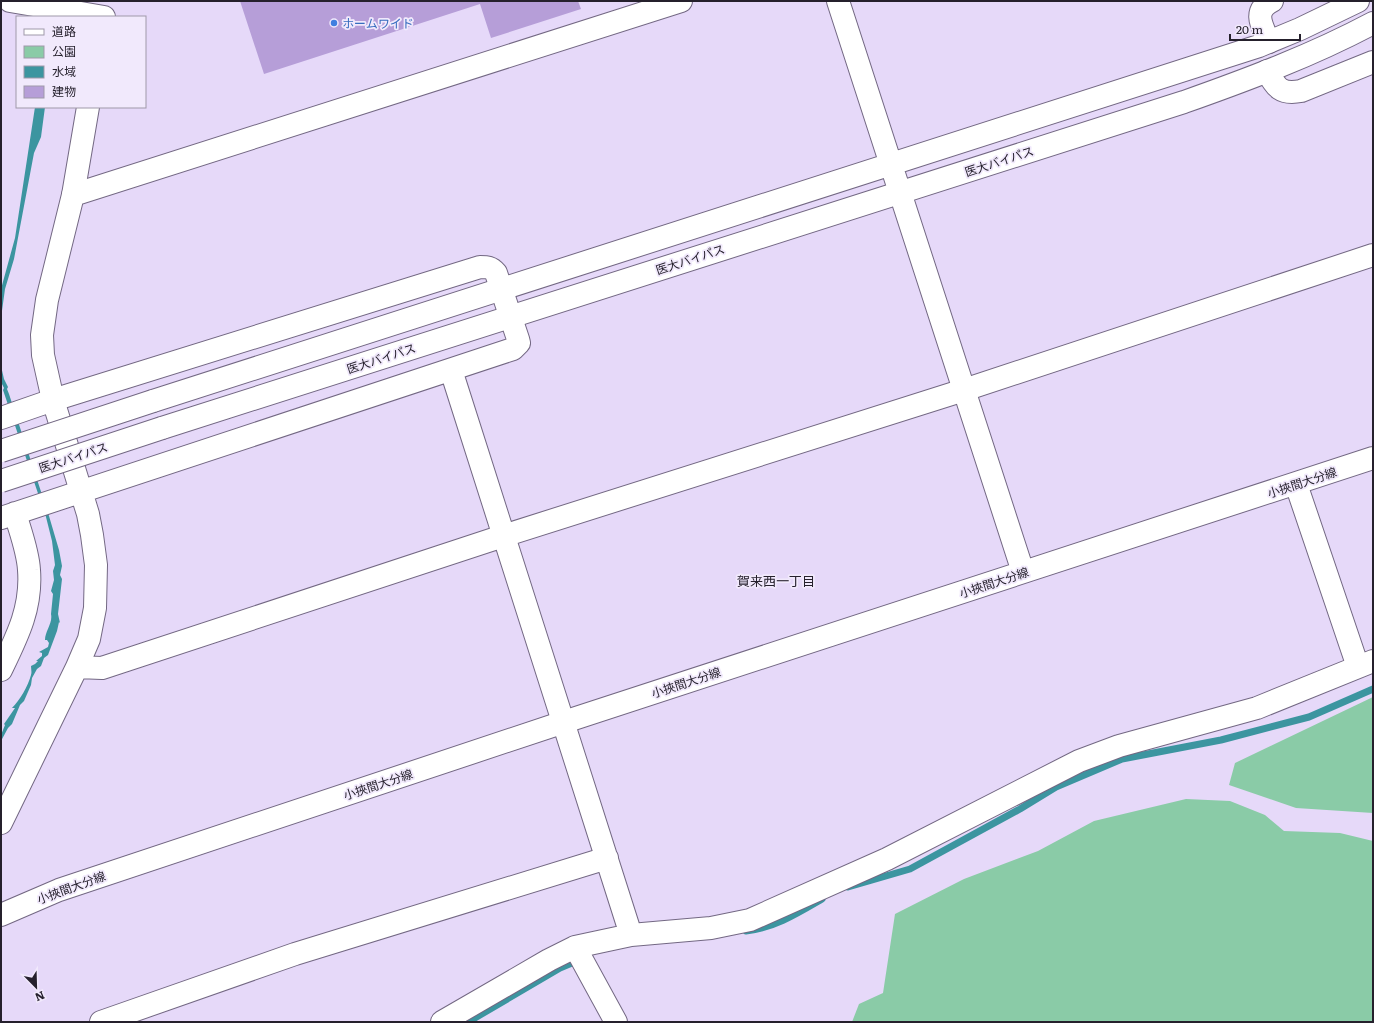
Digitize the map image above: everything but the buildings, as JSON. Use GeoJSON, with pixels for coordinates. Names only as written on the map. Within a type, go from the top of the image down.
{"type":"FeatureCollection","features":[{"type":"Feature","properties":{"kind":"street"},"geometry":{"type":"LineString","coordinates":[[10,1],[98,16]]}},
{"type":"Feature","properties":{"kind":"street"},"geometry":{"type":"LineString","coordinates":[[104,16],[105,1]]}},
{"type":"Feature","properties":{"kind":"street"},"geometry":{"type":"LineString","coordinates":[[73,195],[680,1]]}},
{"type":"Feature","properties":{"kind":"street"},"geometry":{"type":"LineString","coordinates":[[838,1],[1023,572]]}},
{"type":"Feature","properties":{"kind":"street"},"geometry":{"type":"LineString","coordinates":[[1269,42],[1260,19],[1260,14],[1262,8],[1272,1]]}},
{"type":"Feature","properties":{"kind":"street"},"geometry":{"type":"LineString","coordinates":[[1,451],[1269,42],[1358,1]]}},
{"type":"Feature","properties":{"kind":"street","name":"医大バイパス"},"geometry":{"type":"LineString","coordinates":[[1,481],[511,316],[1184,102],[1292,61],[1366,27]]}},
{"type":"Feature","properties":{"kind":"street"},"geometry":{"type":"LineString","coordinates":[[1267,71],[1278,88],[1286,92],[1293,92],[1301,91],[1373,62]]}},
{"type":"Feature","properties":{"kind":"street"},"geometry":{"type":"LineString","coordinates":[[1,823],[77,667],[89,639],[96,594],[95,550],[88,514],[53,400],[43,355],[42,335],[47,300],[73,195],[88,108]]}},
{"type":"Feature","properties":{"kind":"street"},"geometry":{"type":"LineString","coordinates":[[77,667],[102,668],[503,536],[964,390],[1373,254]]}},
{"type":"Feature","properties":{"kind":"street"},"geometry":{"type":"LineString","coordinates":[[1,418],[53,400],[480,267],[493,269],[496,273],[519,343],[513,349],[451,370],[8,515],[30,569],[24,621],[1,670]]}},
{"type":"Feature","properties":{"kind":"street"},"geometry":{"type":"LineString","coordinates":[[451,370],[631,935]]}},
{"type":"Feature","properties":{"kind":"street","name":"小挾間大分線"},"geometry":{"type":"LineString","coordinates":[[1,915],[59,890],[564,722],[1373,458]]}},
{"type":"Feature","properties":{"kind":"street"},"geometry":{"type":"LineString","coordinates":[[442,1022],[549,960],[575,947],[631,935],[711,928],[750,920],[887,860],[1079,761],[1119,746],[1257,708],[1365,664],[1296,484]]}},
{"type":"Feature","properties":{"kind":"street"},"geometry":{"type":"LineString","coordinates":[[101,1022],[295,954],[607,858]]}},
{"type":"Feature","properties":{"kind":"street"},"geometry":{"type":"LineString","coordinates":[[575,947],[616,1022]]}},
{"type":"Feature","properties":{"kind":"green space"},"geometry":{"type":"Polygon","coordinates":[[[1373,697],[1373,813],[1296,808],[1229,785],[1235,763],[1373,697]]]}},
{"type":"Feature","properties":{"kind":"green space"},"geometry":{"type":"Polygon","coordinates":[[[1186,799],[1230,801],[1265,815],[1284,831],[1340,833],[1373,841],[1373,1022],[852,1022],[859,1004],[883,993],[895,914],[964,879],[1038,851],[1094,821],[1186,799]]]}},
{"type":"Feature","properties":{"kind":"water"},"geometry":{"type":"Polygon","coordinates":[[[35,108],[45,108],[41,137],[34,153],[14,259],[5,289],[1,318],[1,289],[15,238],[35,108]]]}},
{"type":"Feature","properties":{"kind":"water"},"geometry":{"type":"Polygon","coordinates":[[[1,366],[59,550],[62,566],[60,575],[62,579],[58,614],[60,623],[59,622],[48,655],[44,658],[41,666],[37,669],[32,678],[31,685],[24,701],[20,705],[12,724],[1,741],[4,724],[15,708],[12,708],[21,697],[28,684],[31,674],[31,666],[35,664],[38,661],[36,661],[42,656],[42,653],[39,652],[48,647],[49,643],[45,640],[51,621],[53,594],[51,591],[54,580],[53,571],[55,565],[52,541],[46,517],[3,390],[4,388],[1,382],[1,366]]]}},
{"type":"Feature","properties":{"kind":"waterway"},"geometry":{"type":"LineString","coordinates":[[848,887],[910,869],[1020,809],[1056,787],[1122,759],[1221,740],[1309,717],[1373,689]]}},
{"type":"Feature","properties":{"kind":"waterway"},"geometry":{"type":"LineString","coordinates":[[746,931],[766,927],[776,923],[822,899]]}},
{"type":"Feature","properties":{"kind":"waterway"},"geometry":{"type":"LineString","coordinates":[[468,1022],[560,968],[579,960]]}},
{"type":"Feature","properties":{"kind":"place","name":"ホームワイド"},"geometry":{"type":"Point","coordinates":[334,23]}},
{"type":"Feature","properties":{"kind":"district","name":"賀来西一丁目"},"geometry":{"type":"Point","coordinates":[776,580]}}]}
